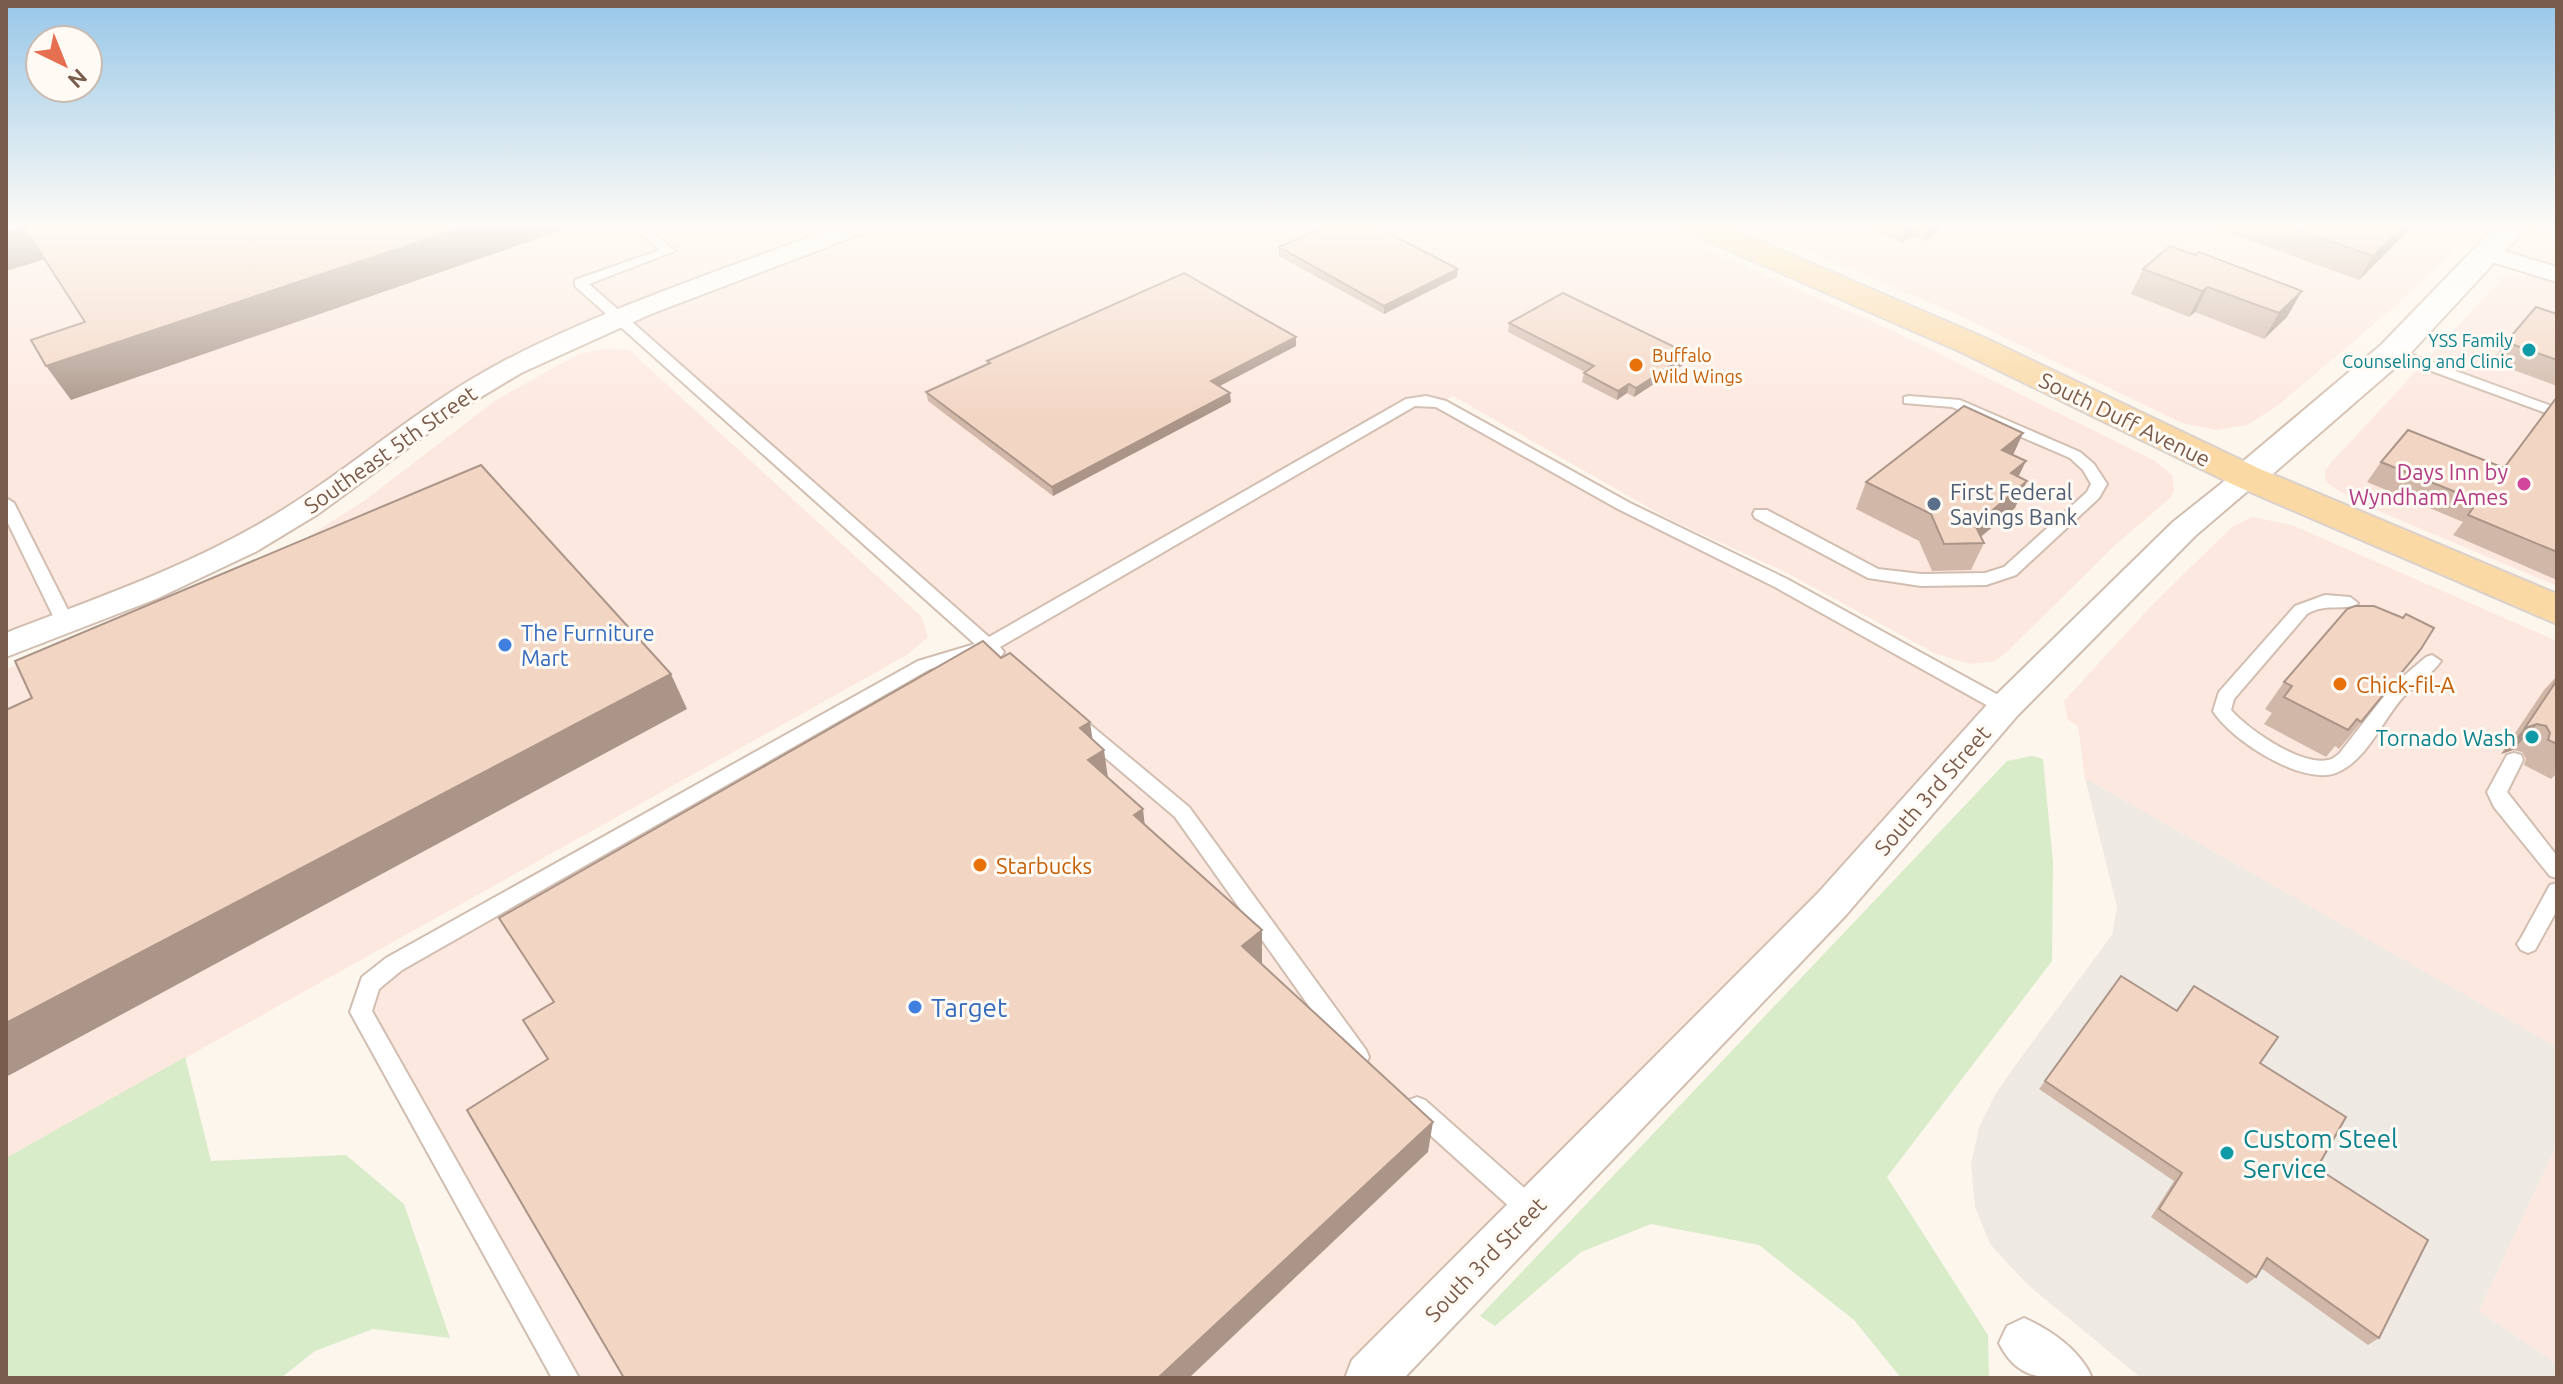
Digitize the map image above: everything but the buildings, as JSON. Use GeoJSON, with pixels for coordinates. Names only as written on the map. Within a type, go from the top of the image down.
{"type":"FeatureCollection","features":[{"type":"Feature","properties":{"kind":"main road","name":"South Duff Avenue"},"geometry":{"type":"LineString","coordinates":[[1843,289],[1973,345],[2247,477],[2557,610]]}},
{"type":"Feature","properties":{"kind":"main road","name":"South 3rd Street"},"geometry":{"type":"LineString","coordinates":[[2247,477],[2393,352],[2453,289]]}},
{"type":"Feature","properties":{"kind":"street","name":"Southeast 5th Street"},"geometry":{"type":"LineString","coordinates":[[6,646],[210,562],[274,529],[332,493],[456,398],[567,340],[698,289]]}},
{"type":"Feature","properties":{"kind":"street","name":"South 3rd Street"},"geometry":{"type":"LineString","coordinates":[[1370,1378],[1832,904],[2005,707],[2184,529],[2247,477]]}},
{"type":"Feature","properties":{"kind":"street"},"geometry":{"type":"LineString","coordinates":[[2024,1343],[2067,1378]]}},
{"type":"Feature","properties":{"kind":"lane"},"geometry":{"type":"LineString","coordinates":[[586,289],[1008,664]]}},
{"type":"Feature","properties":{"kind":"lane"},"geometry":{"type":"LineString","coordinates":[[2393,352],[2557,413]]}},
{"type":"Feature","properties":{"kind":"lane"},"geometry":{"type":"LineString","coordinates":[[566,1378],[361,1012],[370,984],[394,964],[924,665],[988,646],[1411,402],[1426,400],[1441,404],[1624,506],[1781,583],[2005,707]]}},
{"type":"Feature","properties":{"kind":"lane"},"geometry":{"type":"LineString","coordinates":[[1761,514],[1874,574],[1921,580],[1986,579],[2010,571],[2093,495],[2099,484],[2089,467],[2075,455],[1955,403],[1909,400]]}},
{"type":"Feature","properties":{"kind":"lane"},"geometry":{"type":"LineString","coordinates":[[6,503],[65,622]]}},
{"type":"Feature","properties":{"kind":"lane"},"geometry":{"type":"LineString","coordinates":[[2350,603],[2324,600],[2301,610],[2225,697],[2222,711],[2227,719],[2252,739],[2298,764],[2330,768],[2346,759],[2398,691],[2432,661]]}},
{"type":"Feature","properties":{"kind":"lane"},"geometry":{"type":"LineString","coordinates":[[1060,709],[1182,812],[1354,1054],[1375,1072]]}},
{"type":"Feature","properties":{"kind":"lane"},"geometry":{"type":"LineString","coordinates":[[2514,760],[2497,792],[2501,802],[2557,870]]}},
{"type":"Feature","properties":{"kind":"lane"},"geometry":{"type":"LineString","coordinates":[[2528,944],[2557,891]]}},
{"type":"Feature","properties":{"kind":"lane"},"geometry":{"type":"LineString","coordinates":[[1407,1099],[1531,1210]]}},
{"type":"Feature","properties":{"kind":"shaded area"},"geometry":{"type":"Polygon","coordinates":[[[6,289],[1796,289],[1885,327],[2155,461],[2172,475],[2174,490],[2171,497],[2114,546],[2007,652],[1995,661],[1970,664],[1936,654],[1787,573],[1669,519],[1453,396],[1441,403],[2005,707],[1370,1378],[566,1378],[361,1012],[370,984],[924,665],[987,645],[620,319],[567,340],[332,493],[6,646],[6,289]]]}},
{"type":"Feature","properties":{"kind":"shaded area"},"geometry":{"type":"Polygon","coordinates":[[[1897,289],[2415,289],[2277,406],[2247,425],[2217,430],[2182,423],[1952,312],[1897,289]]]}},
{"type":"Feature","properties":{"kind":"shaded area"},"geometry":{"type":"Polygon","coordinates":[[[2492,289],[2557,289],[2557,586],[2357,502],[2327,483],[2325,471],[2492,289]]]}},
{"type":"Feature","properties":{"kind":"shaded area"},"geometry":{"type":"Polygon","coordinates":[[[606,349],[629,350],[922,617],[928,637],[907,655],[6,1158],[6,669],[287,550],[364,501],[496,400],[579,354],[606,349]]]}},
{"type":"Feature","properties":{"kind":"shaded area"},"geometry":{"type":"Polygon","coordinates":[[[2253,517],[2292,525],[2557,641],[2557,1047],[2085,778],[2078,726],[2068,720],[2064,701],[2153,604],[2233,526],[2253,517]]]}},
{"type":"Feature","properties":{"kind":"shaded area"},"geometry":{"type":"Polygon","coordinates":[[[2085,778],[2557,1047],[2557,1144],[2479,1311],[2557,1364],[2557,1378],[2141,1378],[2028,1285],[1990,1244],[1975,1207],[1971,1164],[1979,1127],[1996,1093],[2112,935],[2117,907],[2085,778]]]}},
{"type":"Feature","properties":{"kind":"shaded area"},"geometry":{"type":"Polygon","coordinates":[[[2557,1144],[2557,1364],[2479,1311],[2557,1144]]]}},
{"type":"Feature","properties":{"kind":"green space"},"geometry":{"type":"Polygon","coordinates":[[[2032,756],[2043,759],[2053,862],[2052,961],[1887,1177],[1988,1335],[1989,1378],[1901,1378],[1854,1320],[1759,1245],[1651,1224],[1581,1252],[1495,1326],[1480,1316],[2007,761],[2032,756]]]}},
{"type":"Feature","properties":{"kind":"green space"},"geometry":{"type":"Polygon","coordinates":[[[185,1057],[211,1161],[346,1155],[404,1204],[450,1338],[373,1329],[315,1351],[281,1378],[6,1378],[6,1158],[185,1057]]]}},
{"type":"Feature","properties":{"kind":"place","name":"YSS Family Counseling and Clinic"},"geometry":{"type":"Point","coordinates":[2529,350]}},
{"type":"Feature","properties":{"kind":"place","name":"Buffalo Wild Wings"},"geometry":{"type":"Point","coordinates":[1636,365]}},
{"type":"Feature","properties":{"kind":"place","name":"Days Inn by Wyndham Ames"},"geometry":{"type":"Point","coordinates":[2524,484]}},
{"type":"Feature","properties":{"kind":"place","name":"First Federal Savings Bank"},"geometry":{"type":"Point","coordinates":[1934,504]}},
{"type":"Feature","properties":{"kind":"place","name":"The Furniture Mart"},"geometry":{"type":"Point","coordinates":[505,645]}},
{"type":"Feature","properties":{"kind":"place","name":"Chick-fil-A"},"geometry":{"type":"Point","coordinates":[2340,684]}},
{"type":"Feature","properties":{"kind":"place","name":"Tornado Wash"},"geometry":{"type":"Point","coordinates":[2532,737]}},
{"type":"Feature","properties":{"kind":"place","name":"Starbucks"},"geometry":{"type":"Point","coordinates":[980,865]}},
{"type":"Feature","properties":{"kind":"place","name":"Target"},"geometry":{"type":"Point","coordinates":[915,1007]}},
{"type":"Feature","properties":{"kind":"place","name":"Custom Steel Service"},"geometry":{"type":"Point","coordinates":[2227,1153]}}]}
